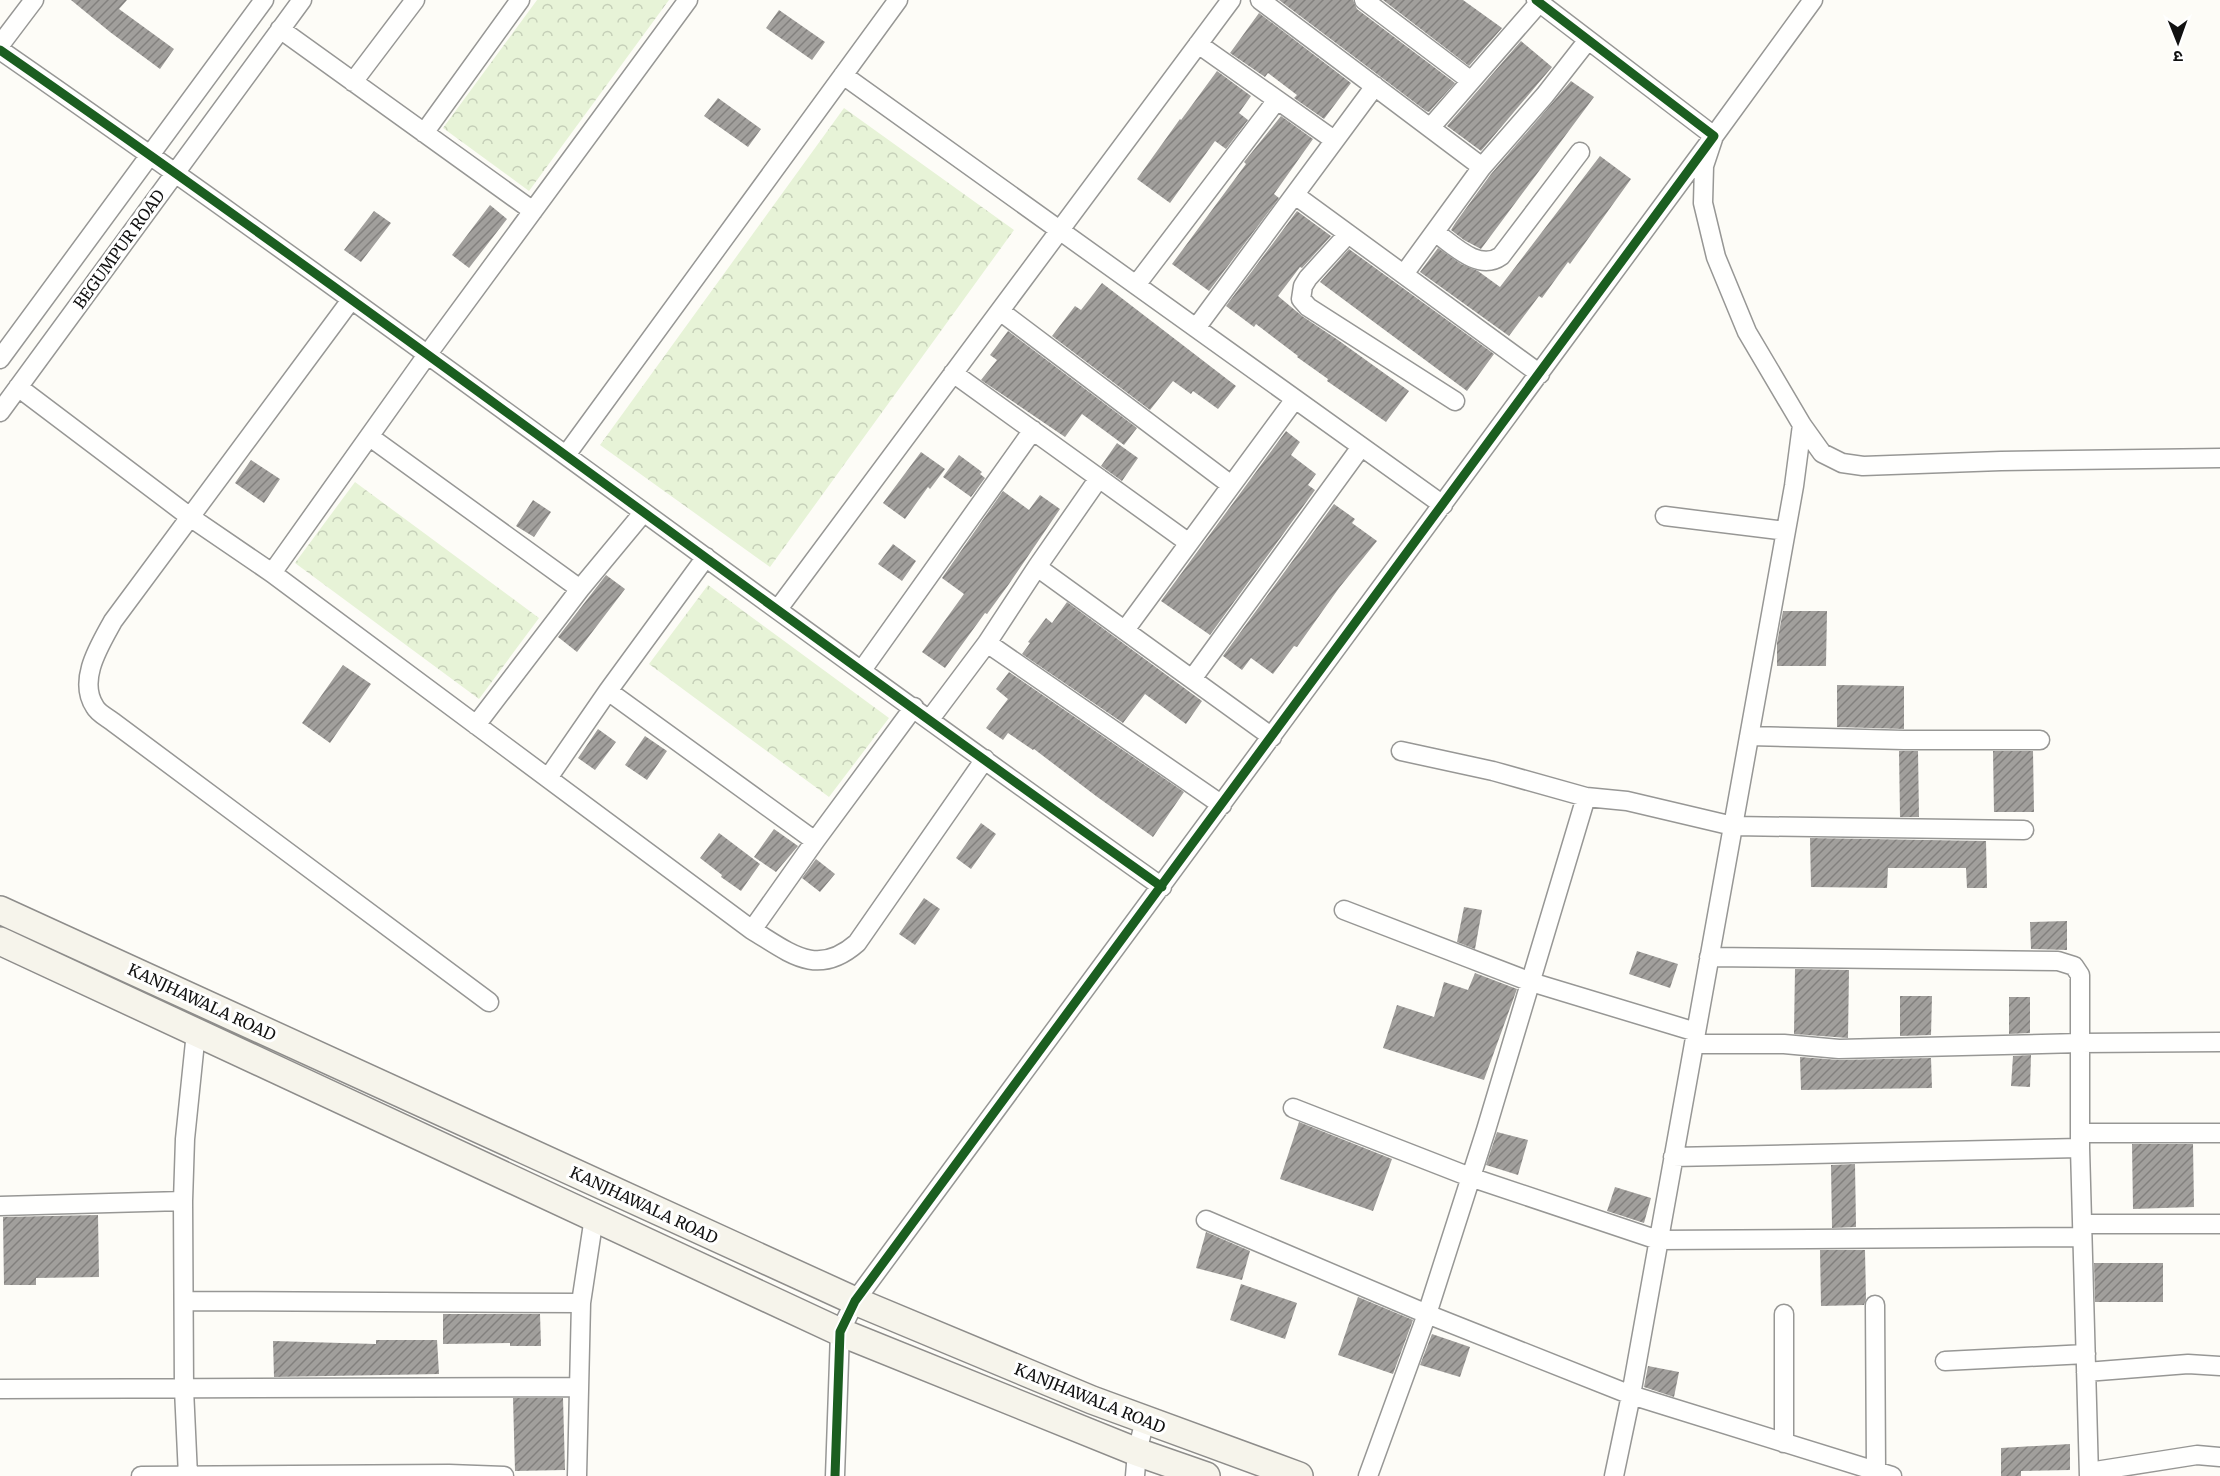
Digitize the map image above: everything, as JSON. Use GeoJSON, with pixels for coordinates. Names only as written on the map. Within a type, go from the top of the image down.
{"type":"FeatureCollection","features":[{"type":"Feature","properties":{"kind":"main road","name":"KANJHAWALA ROAD"},"geometry":{"type":"LineString","coordinates":[[0,910],[855,1301],[1092,1401],[1299,1476]]}},
{"type":"Feature","properties":{"kind":"main road","name":"KANJHAWALA ROAD"},"geometry":{"type":"LineString","coordinates":[[0,941],[840,1332],[1136,1464],[1206,1476]]}},
{"type":"Feature","properties":{"kind":"street"},"geometry":{"type":"LineString","coordinates":[[0,45],[34,0]]}},
{"type":"Feature","properties":{"kind":"street","name":"BEGUMPUR ROAD"},"geometry":{"type":"LineString","coordinates":[[0,359],[264,0]]}},
{"type":"Feature","properties":{"kind":"street","name":"BEGUMPUR ROAD"},"geometry":{"type":"LineString","coordinates":[[0,412],[302,0]]}},
{"type":"Feature","properties":{"kind":"street"},"geometry":{"type":"LineString","coordinates":[[353,82],[415,0]]}},
{"type":"Feature","properties":{"kind":"street"},"geometry":{"type":"LineString","coordinates":[[424,133],[520,0]]}},
{"type":"Feature","properties":{"kind":"street"},"geometry":{"type":"LineString","coordinates":[[272,573],[427,355],[688,0]]}},
{"type":"Feature","properties":{"kind":"street"},"geometry":{"type":"LineString","coordinates":[[566,455],[898,0]]}},
{"type":"Feature","properties":{"kind":"street"},"geometry":{"type":"LineString","coordinates":[[778,609],[1231,0]]}},
{"type":"Feature","properties":{"kind":"street"},"geometry":{"type":"LineString","coordinates":[[1260,0],[1482,167]]}},
{"type":"Feature","properties":{"kind":"street"},"geometry":{"type":"LineString","coordinates":[[1364,0],[1471,81]]}},
{"type":"Feature","properties":{"kind":"street"},"geometry":{"type":"LineString","coordinates":[[835,1476],[840,1332],[855,1301],[1540,374],[1813,0]]}},
{"type":"Feature","properties":{"kind":"street"},"geometry":{"type":"LineString","coordinates":[[1430,128],[1537,1],[1714,136]]}},
{"type":"Feature","properties":{"kind":"street"},"geometry":{"type":"LineString","coordinates":[[280,29],[533,211]]}},
{"type":"Feature","properties":{"kind":"street"},"geometry":{"type":"LineString","coordinates":[[1404,274],[1482,167],[1545,95],[1588,40]]}},
{"type":"Feature","properties":{"kind":"street"},"geometry":{"type":"LineString","coordinates":[[1198,44],[1334,140]]}},
{"type":"Feature","properties":{"kind":"street"},"geometry":{"type":"LineString","coordinates":[[0,50],[150,154],[1162,887]]}},
{"type":"Feature","properties":{"kind":"street"},"geometry":{"type":"LineString","coordinates":[[843,75],[1443,505]]}},
{"type":"Feature","properties":{"kind":"street"},"geometry":{"type":"LineString","coordinates":[[1196,328],[1375,86]]}},
{"type":"Feature","properties":{"kind":"street"},"geometry":{"type":"LineString","coordinates":[[1136,285],[1277,100]]}},
{"type":"Feature","properties":{"kind":"street"},"geometry":{"type":"LineString","coordinates":[[1714,136],[1704,166],[1702,203],[1716,257],[1747,332],[1802,425],[1822,453],[1842,463],[1863,466],[2220,458]]}},
{"type":"Feature","properties":{"kind":"street"},"geometry":{"type":"LineString","coordinates":[[1435,232],[1468,256],[1481,261],[1496,260],[1580,152]]}},
{"type":"Feature","properties":{"kind":"street"},"geometry":{"type":"LineString","coordinates":[[1295,195],[1540,374]]}},
{"type":"Feature","properties":{"kind":"street"},"geometry":{"type":"LineString","coordinates":[[1348,234],[1308,278],[1303,286],[1301,299],[1308,307],[1455,401]]}},
{"type":"Feature","properties":{"kind":"street"},"geometry":{"type":"LineString","coordinates":[[351,300],[112,621],[94,657],[89,672],[89,687],[95,707],[489,1002]]}},
{"type":"Feature","properties":{"kind":"street"},"geometry":{"type":"LineString","coordinates":[[1000,311],[1231,485]]}},
{"type":"Feature","properties":{"kind":"street"},"geometry":{"type":"LineString","coordinates":[[953,374],[1189,543]]}},
{"type":"Feature","properties":{"kind":"street"},"geometry":{"type":"LineString","coordinates":[[18,387],[190,517],[272,573],[753,930],[795,957],[814,962],[829,960],[844,954],[857,943],[985,759]]}},
{"type":"Feature","properties":{"kind":"street"},"geometry":{"type":"LineString","coordinates":[[1125,630],[1295,399]]}},
{"type":"Feature","properties":{"kind":"street"},"geometry":{"type":"LineString","coordinates":[[1614,1476],[1631,1395],[1786,531],[1802,425]]}},
{"type":"Feature","properties":{"kind":"street"},"geometry":{"type":"LineString","coordinates":[[862,670],[1032,430]]}},
{"type":"Feature","properties":{"kind":"street"},"geometry":{"type":"LineString","coordinates":[[370,437],[580,589]]}},
{"type":"Feature","properties":{"kind":"street"},"geometry":{"type":"LineString","coordinates":[[1192,679],[1361,447]]}},
{"type":"Feature","properties":{"kind":"street"},"geometry":{"type":"LineString","coordinates":[[930,719],[987,643],[1099,478]]}},
{"type":"Feature","properties":{"kind":"street"},"geometry":{"type":"LineString","coordinates":[[476,725],[580,589],[643,513]]}},
{"type":"Feature","properties":{"kind":"street"},"geometry":{"type":"LineString","coordinates":[[1665,516],[1786,531]]}},
{"type":"Feature","properties":{"kind":"street"},"geometry":{"type":"LineString","coordinates":[[548,778],[706,557]]}},
{"type":"Feature","properties":{"kind":"street"},"geometry":{"type":"LineString","coordinates":[[1037,567],[1272,737]]}},
{"type":"Feature","properties":{"kind":"street"},"geometry":{"type":"LineString","coordinates":[[987,643],[1222,805]]}},
{"type":"Feature","properties":{"kind":"street"},"geometry":{"type":"LineString","coordinates":[[609,691],[815,841]]}},
{"type":"Feature","properties":{"kind":"street"},"geometry":{"type":"LineString","coordinates":[[753,930],[815,841],[914,707]]}},
{"type":"Feature","properties":{"kind":"street"},"geometry":{"type":"LineString","coordinates":[[1749,736],[1904,740],[2040,740]]}},
{"type":"Feature","properties":{"kind":"street"},"geometry":{"type":"LineString","coordinates":[[1401,751],[1493,771],[1586,797],[1627,801],[1733,826],[2024,830]]}},
{"type":"Feature","properties":{"kind":"street"},"geometry":{"type":"LineString","coordinates":[[1368,1476],[1427,1314],[1486,1130],[1586,797]]}},
{"type":"Feature","properties":{"kind":"street"},"geometry":{"type":"LineString","coordinates":[[1344,910],[1531,982],[1695,1038],[1839,1050],[2080,1043],[2220,1042]]}},
{"type":"Feature","properties":{"kind":"street"},"geometry":{"type":"LineString","coordinates":[[1709,957],[2058,961],[2074,966],[2080,975],[2080,1140],[2089,1474],[2197,1455],[2220,1457]]}},
{"type":"Feature","properties":{"kind":"street"},"geometry":{"type":"LineString","coordinates":[[188,1475],[184,1389],[183,1201],[185,1139],[196,1032]]}},
{"type":"Feature","properties":{"kind":"street"},"geometry":{"type":"LineString","coordinates":[[1293,1108],[1470,1177],[1658,1240],[2082,1231],[2220,1224]]}},
{"type":"Feature","properties":{"kind":"street"},"geometry":{"type":"LineString","coordinates":[[1673,1157],[2220,1133]]}},
{"type":"Feature","properties":{"kind":"street"},"geometry":{"type":"LineString","coordinates":[[0,1206],[183,1201]]}},
{"type":"Feature","properties":{"kind":"street"},"geometry":{"type":"LineString","coordinates":[[577,1476],[581,1303],[594,1217]]}},
{"type":"Feature","properties":{"kind":"street"},"geometry":{"type":"LineString","coordinates":[[1206,1220],[1427,1314],[1631,1395],[1884,1474],[1875,1305]]}},
{"type":"Feature","properties":{"kind":"street"},"geometry":{"type":"LineString","coordinates":[[185,1301],[581,1303]]}},
{"type":"Feature","properties":{"kind":"street"},"geometry":{"type":"LineString","coordinates":[[1784,1314],[1784,1443]]}},
{"type":"Feature","properties":{"kind":"street"},"geometry":{"type":"LineString","coordinates":[[1945,1361],[2086,1354]]}},
{"type":"Feature","properties":{"kind":"street"},"geometry":{"type":"LineString","coordinates":[[2086,1372],[2188,1364],[2220,1365]]}},
{"type":"Feature","properties":{"kind":"street"},"geometry":{"type":"LineString","coordinates":[[0,1389],[579,1387]]}},
{"type":"Feature","properties":{"kind":"street"},"geometry":{"type":"LineString","coordinates":[[1136,1464],[1145,1420]]}},
{"type":"Feature","properties":{"kind":"street"},"geometry":{"type":"LineString","coordinates":[[141,1476],[504,1476]]}},
{"type":"Feature","properties":{"kind":"green space"},"geometry":{"type":"Polygon","coordinates":[[[537,0],[669,0],[529,191],[443,128],[537,0]]]}},
{"type":"Feature","properties":{"kind":"green space"},"geometry":{"type":"Polygon","coordinates":[[[844,108],[1014,230],[770,567],[600,445],[844,108]]]}},
{"type":"Feature","properties":{"kind":"green space"},"geometry":{"type":"Polygon","coordinates":[[[355,482],[539,618],[479,699],[295,563],[355,482]]]}},
{"type":"Feature","properties":{"kind":"green space"},"geometry":{"type":"Polygon","coordinates":[[[708,585],[889,718],[829,797],[649,664],[708,585]]]}},
{"type":"Feature","properties":{"kind":"building"},"geometry":{"type":"Polygon","coordinates":[[[71,0],[127,0],[119,9],[174,49],[160,69],[71,0]]]}},
{"type":"Feature","properties":{"kind":"building"},"geometry":{"type":"Polygon","coordinates":[[[1279,0],[1353,0],[1357,9],[1455,83],[1429,112],[1426,111],[1279,0]]]}},
{"type":"Feature","properties":{"kind":"building"},"geometry":{"type":"Polygon","coordinates":[[[1383,0],[1463,0],[1502,28],[1469,66],[1383,0]]]}},
{"type":"Feature","properties":{"kind":"building"},"geometry":{"type":"Polygon","coordinates":[[[779,10],[825,42],[812,60],[766,28],[779,10]]]}},
{"type":"Feature","properties":{"kind":"building"},"geometry":{"type":"Polygon","coordinates":[[[1259,13],[1351,83],[1324,119],[1294,98],[1297,95],[1268,73],[1265,77],[1230,53],[1259,13]]]}},
{"type":"Feature","properties":{"kind":"building"},"geometry":{"type":"Polygon","coordinates":[[[1521,41],[1552,67],[1481,151],[1447,126],[1521,41]]]}},
{"type":"Feature","properties":{"kind":"building"},"geometry":{"type":"Polygon","coordinates":[[[1217,71],[1251,96],[1239,113],[1248,120],[1226,149],[1215,141],[1170,203],[1137,179],[1217,71]]]}},
{"type":"Feature","properties":{"kind":"building"},"geometry":{"type":"Polygon","coordinates":[[[1571,81],[1594,97],[1481,249],[1464,240],[1451,230],[1456,222],[1491,174],[1571,81]]]}},
{"type":"Feature","properties":{"kind":"building"},"geometry":{"type":"Polygon","coordinates":[[[718,98],[761,129],[748,147],[704,116],[718,98]]]}},
{"type":"Feature","properties":{"kind":"building"},"geometry":{"type":"Polygon","coordinates":[[[1281,116],[1313,139],[1274,194],[1279,198],[1209,291],[1172,264],[1246,164],[1244,162],[1281,116]]]}},
{"type":"Feature","properties":{"kind":"building"},"geometry":{"type":"Polygon","coordinates":[[[1600,156],[1631,179],[1570,264],[1568,262],[1542,298],[1539,296],[1509,336],[1420,272],[1438,248],[1461,264],[1478,271],[1500,287],[1600,156]]]}},
{"type":"Feature","properties":{"kind":"building"},"geometry":{"type":"Polygon","coordinates":[[[490,205],[507,219],[469,268],[452,255],[490,205]]]}},
{"type":"Feature","properties":{"kind":"building"},"geometry":{"type":"Polygon","coordinates":[[[374,211],[391,223],[361,262],[344,250],[374,211]]]}},
{"type":"Feature","properties":{"kind":"building"},"geometry":{"type":"Polygon","coordinates":[[[1297,211],[1331,236],[1302,268],[1300,267],[1278,296],[1302,316],[1409,391],[1386,422],[1327,381],[1328,379],[1256,324],[1254,327],[1226,306],[1297,211]]]}},
{"type":"Feature","properties":{"kind":"building"},"geometry":{"type":"Polygon","coordinates":[[[1349,249],[1494,354],[1467,391],[1320,282],[1349,249]]]}},
{"type":"Feature","properties":{"kind":"building"},"geometry":{"type":"Polygon","coordinates":[[[1102,283],[1236,386],[1218,409],[1193,391],[1191,394],[1173,381],[1150,410],[1052,336],[1075,306],[1081,310],[1102,283]]]}},
{"type":"Feature","properties":{"kind":"building"},"geometry":{"type":"Polygon","coordinates":[[[1008,331],[1137,428],[1124,445],[1082,414],[1065,437],[981,380],[997,360],[990,355],[1008,331]]]}},
{"type":"Feature","properties":{"kind":"building"},"geometry":{"type":"Polygon","coordinates":[[[1286,431],[1300,442],[1291,455],[1316,474],[1308,485],[1315,490],[1210,635],[1161,601],[1286,431]]]}},
{"type":"Feature","properties":{"kind":"building"},"geometry":{"type":"Polygon","coordinates":[[[1117,443],[1138,458],[1122,481],[1101,466],[1117,443]]]}},
{"type":"Feature","properties":{"kind":"building"},"geometry":{"type":"Polygon","coordinates":[[[921,452],[945,469],[930,489],[928,487],[905,519],[883,503],[921,452]]]}},
{"type":"Feature","properties":{"kind":"building"},"geometry":{"type":"Polygon","coordinates":[[[959,455],[982,472],[980,474],[985,478],[971,497],[943,477],[959,455]]]}},
{"type":"Feature","properties":{"kind":"building"},"geometry":{"type":"Polygon","coordinates":[[[251,460],[280,479],[264,503],[235,483],[251,460]]]}},
{"type":"Feature","properties":{"kind":"building"},"geometry":{"type":"Polygon","coordinates":[[[1003,491],[1029,510],[1040,495],[1060,509],[1009,584],[945,668],[922,652],[964,594],[942,578],[1003,491]]]}},
{"type":"Feature","properties":{"kind":"building"},"geometry":{"type":"Polygon","coordinates":[[[533,500],[551,512],[534,537],[516,526],[533,500]]]}},
{"type":"Feature","properties":{"kind":"building"},"geometry":{"type":"Polygon","coordinates":[[[1334,504],[1355,519],[1352,523],[1377,541],[1339,588],[1297,647],[1294,646],[1273,674],[1251,658],[1242,670],[1223,656],[1334,504]]]}},
{"type":"Feature","properties":{"kind":"building"},"geometry":{"type":"Polygon","coordinates":[[[893,544],[916,561],[902,581],[878,564],[893,544]]]}},
{"type":"Feature","properties":{"kind":"building"},"geometry":{"type":"Polygon","coordinates":[[[606,575],[625,589],[577,652],[558,637],[606,575]]]}},
{"type":"Feature","properties":{"kind":"building"},"geometry":{"type":"Polygon","coordinates":[[[1067,602],[1202,701],[1186,724],[1145,694],[1123,723],[1022,654],[1046,618],[1052,623],[1067,602]]]}},
{"type":"Feature","properties":{"kind":"building"},"geometry":{"type":"Polygon","coordinates":[[[1783,611],[1827,611],[1826,666],[1777,666],[1777,643],[1783,611]]]}},
{"type":"Feature","properties":{"kind":"building"},"geometry":{"type":"Polygon","coordinates":[[[343,665],[371,684],[330,743],[302,723],[343,665]]]}},
{"type":"Feature","properties":{"kind":"building"},"geometry":{"type":"Polygon","coordinates":[[[1009,672],[1184,792],[1153,837],[1034,749],[1008,733],[1003,740],[986,728],[1008,699],[996,689],[1009,672]]]}},
{"type":"Feature","properties":{"kind":"building"},"geometry":{"type":"Polygon","coordinates":[[[1837,685],[1904,686],[1904,729],[1837,727],[1837,685]]]}},
{"type":"Feature","properties":{"kind":"building"},"geometry":{"type":"Polygon","coordinates":[[[598,729],[616,742],[595,770],[578,758],[598,729]]]}},
{"type":"Feature","properties":{"kind":"building"},"geometry":{"type":"Polygon","coordinates":[[[645,736],[667,751],[647,780],[625,765],[645,736]]]}},
{"type":"Feature","properties":{"kind":"building"},"geometry":{"type":"Polygon","coordinates":[[[1899,751],[1918,751],[1919,817],[1900,817],[1899,751]]]}},
{"type":"Feature","properties":{"kind":"building"},"geometry":{"type":"Polygon","coordinates":[[[1993,751],[2033,751],[2034,812],[1994,812],[1993,751]]]}},
{"type":"Feature","properties":{"kind":"building"},"geometry":{"type":"Polygon","coordinates":[[[981,823],[996,834],[971,869],[956,858],[981,823]]]}},
{"type":"Feature","properties":{"kind":"building"},"geometry":{"type":"Polygon","coordinates":[[[774,829],[798,846],[776,872],[754,857],[774,829]]]}},
{"type":"Feature","properties":{"kind":"building"},"geometry":{"type":"Polygon","coordinates":[[[719,833],[760,864],[741,891],[700,858],[719,833]]]}},
{"type":"Feature","properties":{"kind":"building"},"geometry":{"type":"Polygon","coordinates":[[[1810,838],[1986,841],[1987,888],[1967,888],[1966,868],[1888,868],[1887,888],[1811,887],[1810,838]]]}},
{"type":"Feature","properties":{"kind":"building"},"geometry":{"type":"Polygon","coordinates":[[[816,859],[835,874],[820,892],[802,878],[816,859]]]}},
{"type":"Feature","properties":{"kind":"building"},"geometry":{"type":"Polygon","coordinates":[[[924,898],[940,909],[915,945],[899,934],[924,898]]]}},
{"type":"Feature","properties":{"kind":"building"},"geometry":{"type":"Polygon","coordinates":[[[1464,907],[1482,910],[1475,949],[1457,942],[1464,907]]]}},
{"type":"Feature","properties":{"kind":"building"},"geometry":{"type":"Polygon","coordinates":[[[2067,921],[2067,950],[2031,949],[2030,922],[2067,921]]]}},
{"type":"Feature","properties":{"kind":"building"},"geometry":{"type":"Polygon","coordinates":[[[1637,951],[1678,964],[1670,988],[1629,974],[1637,951]]]}},
{"type":"Feature","properties":{"kind":"building"},"geometry":{"type":"Polygon","coordinates":[[[1795,969],[1849,970],[1848,1038],[1794,1034],[1795,969]]]}},
{"type":"Feature","properties":{"kind":"building"},"geometry":{"type":"Polygon","coordinates":[[[1475,973],[1517,989],[1484,1080],[1383,1048],[1397,1005],[1434,1017],[1444,982],[1468,990],[1475,973]]]}},
{"type":"Feature","properties":{"kind":"building"},"geometry":{"type":"Polygon","coordinates":[[[1900,996],[1932,996],[1931,1035],[1900,1036],[1900,996]]]}},
{"type":"Feature","properties":{"kind":"building"},"geometry":{"type":"Polygon","coordinates":[[[2009,997],[2030,997],[2030,1033],[2009,1034],[2009,997]]]}},
{"type":"Feature","properties":{"kind":"building"},"geometry":{"type":"Polygon","coordinates":[[[2031,1055],[2030,1087],[2011,1086],[2013,1056],[2031,1055]]]}},
{"type":"Feature","properties":{"kind":"building"},"geometry":{"type":"Polygon","coordinates":[[[1800,1057],[1839,1060],[1931,1058],[1932,1088],[1801,1090],[1800,1057]]]}},
{"type":"Feature","properties":{"kind":"building"},"geometry":{"type":"Polygon","coordinates":[[[1299,1122],[1392,1159],[1373,1211],[1280,1179],[1299,1122]]]}},
{"type":"Feature","properties":{"kind":"building"},"geometry":{"type":"Polygon","coordinates":[[[1497,1132],[1528,1140],[1518,1175],[1486,1165],[1497,1132]]]}},
{"type":"Feature","properties":{"kind":"building"},"geometry":{"type":"Polygon","coordinates":[[[2132,1144],[2193,1144],[2194,1207],[2133,1209],[2132,1144]]]}},
{"type":"Feature","properties":{"kind":"building"},"geometry":{"type":"Polygon","coordinates":[[[1855,1164],[1856,1227],[1832,1228],[1831,1165],[1855,1164]]]}},
{"type":"Feature","properties":{"kind":"building"},"geometry":{"type":"Polygon","coordinates":[[[1615,1187],[1651,1198],[1644,1223],[1607,1211],[1615,1187]]]}},
{"type":"Feature","properties":{"kind":"building"},"geometry":{"type":"Polygon","coordinates":[[[98,1215],[99,1277],[36,1278],[36,1285],[4,1285],[3,1217],[98,1215]]]}},
{"type":"Feature","properties":{"kind":"building"},"geometry":{"type":"Polygon","coordinates":[[[1206,1232],[1250,1251],[1242,1280],[1196,1268],[1206,1232]]]}},
{"type":"Feature","properties":{"kind":"building"},"geometry":{"type":"Polygon","coordinates":[[[1820,1250],[1865,1250],[1866,1299],[1864,1305],[1821,1306],[1820,1250]]]}},
{"type":"Feature","properties":{"kind":"building"},"geometry":{"type":"Polygon","coordinates":[[[2094,1263],[2163,1263],[2163,1302],[2095,1302],[2094,1263]]]}},
{"type":"Feature","properties":{"kind":"building"},"geometry":{"type":"Polygon","coordinates":[[[1241,1284],[1297,1303],[1285,1339],[1230,1320],[1241,1284]]]}},
{"type":"Feature","properties":{"kind":"building"},"geometry":{"type":"Polygon","coordinates":[[[1358,1297],[1413,1320],[1393,1374],[1338,1355],[1358,1297]]]}},
{"type":"Feature","properties":{"kind":"building"},"geometry":{"type":"Polygon","coordinates":[[[443,1314],[540,1314],[541,1346],[510,1346],[510,1343],[443,1344],[443,1314]]]}},
{"type":"Feature","properties":{"kind":"building"},"geometry":{"type":"Polygon","coordinates":[[[1432,1334],[1470,1347],[1460,1377],[1420,1365],[1432,1334]]]}},
{"type":"Feature","properties":{"kind":"building"},"geometry":{"type":"Polygon","coordinates":[[[376,1340],[437,1340],[439,1374],[274,1377],[273,1341],[376,1344],[376,1340]]]}},
{"type":"Feature","properties":{"kind":"building"},"geometry":{"type":"Polygon","coordinates":[[[1648,1366],[1679,1372],[1674,1397],[1644,1387],[1648,1366]]]}},
{"type":"Feature","properties":{"kind":"building"},"geometry":{"type":"Polygon","coordinates":[[[513,1398],[563,1398],[565,1470],[515,1471],[513,1398]]]}},
{"type":"Feature","properties":{"kind":"building"},"geometry":{"type":"Polygon","coordinates":[[[2070,1444],[2070,1470],[2021,1471],[2021,1476],[2001,1476],[2001,1448],[2070,1444]]]}},
{"type":"Feature","properties":{"kind":"cycle path"},"geometry":{"type":"LineString","coordinates":[[835,1476],[840,1332],[855,1301],[1714,136],[1536,0]]}},
{"type":"Feature","properties":{"kind":"cycle path"},"geometry":{"type":"LineString","coordinates":[[0,50],[292,257],[1162,887]]}}]}
